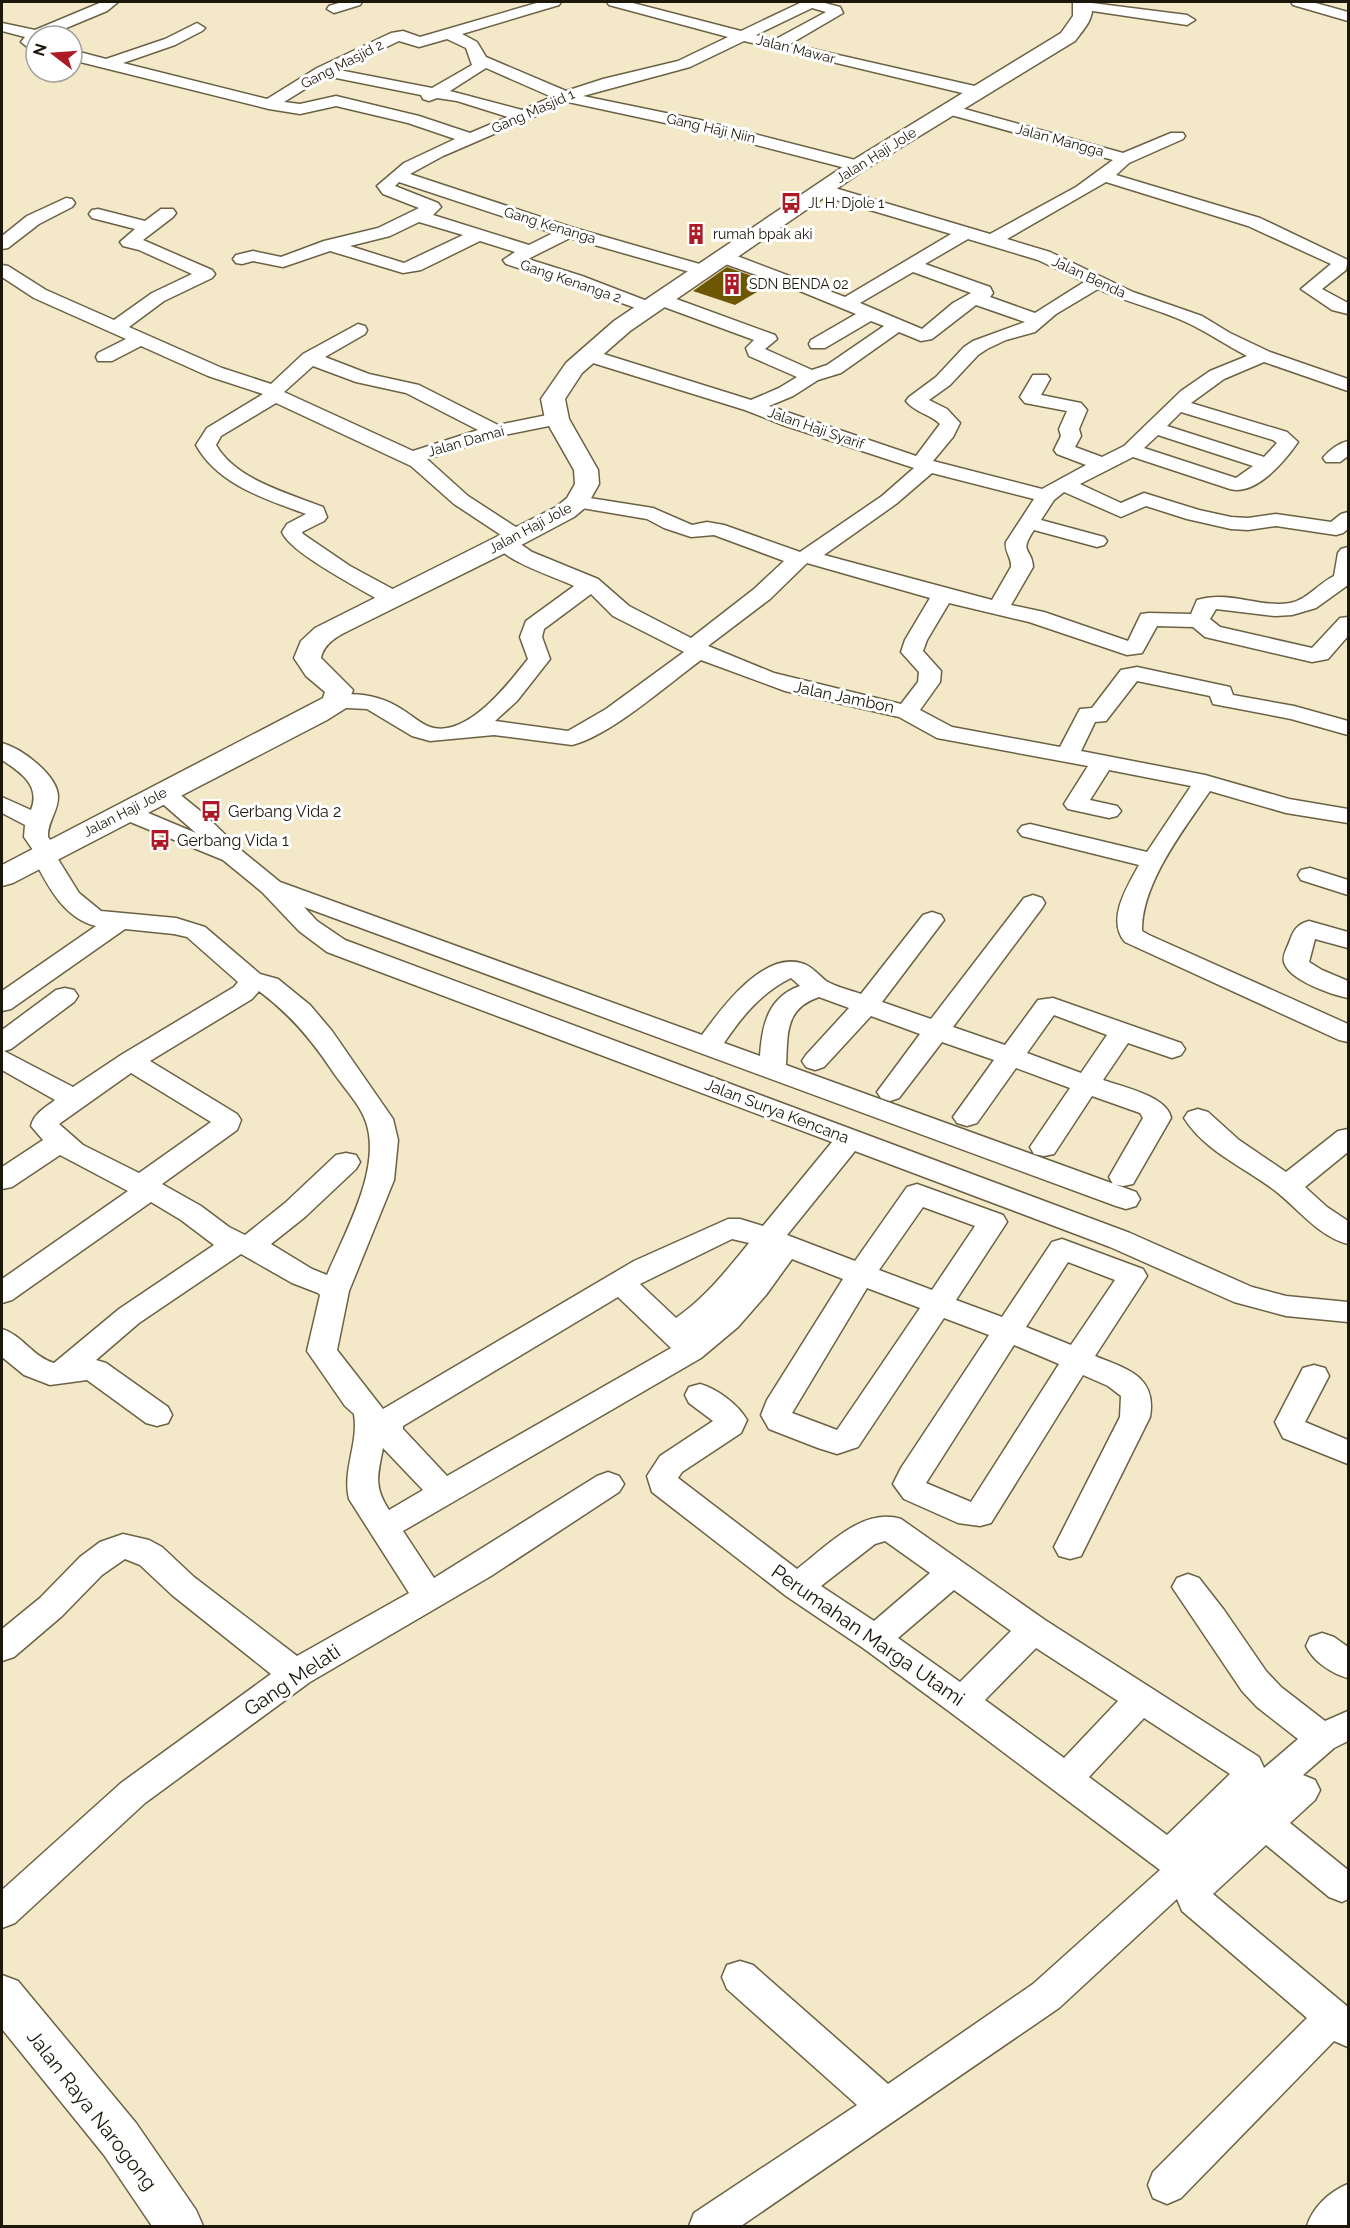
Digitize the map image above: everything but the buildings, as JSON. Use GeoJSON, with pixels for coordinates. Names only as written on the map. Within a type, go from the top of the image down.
{"type":"FeatureCollection","features":[{"type":"Feature","properties":{"kind":"main road","name":"Jalan Haji Jole"},"geometry":{"type":"LineString","coordinates":[[2,877],[317,714],[336,702],[339,690],[310,664],[307,658],[310,648],[329,631],[565,512],[577,502],[586,484],[586,470],[556,419],[553,399],[557,389],[587,355],[655,304],[857,166],[1068,37],[1081,18],[1083,4]]}},
{"type":"Feature","properties":{"kind":"main road","name":"Jalan Raya Narogong"},"geometry":{"type":"LineString","coordinates":[[2,1995],[39,2044],[120,2139],[179,2226]]}},
{"type":"Feature","properties":{"kind":"street"},"geometry":{"type":"LineString","coordinates":[[63,24],[111,2]]}},
{"type":"Feature","properties":{"kind":"street"},"geometry":{"type":"LineString","coordinates":[[334,9],[355,2]]}},
{"type":"Feature","properties":{"kind":"street","name":"Gang Masjid 2"},"geometry":{"type":"LineString","coordinates":[[269,104],[320,73],[396,36],[419,42],[554,2]]}},
{"type":"Feature","properties":{"kind":"street","name":"Jalan Mawar"},"geometry":{"type":"LineString","coordinates":[[614,2],[776,45],[979,92]]}},
{"type":"Feature","properties":{"kind":"street"},"geometry":{"type":"LineString","coordinates":[[776,45],[835,12],[835,10],[811,2]]}},
{"type":"Feature","properties":{"kind":"street","name":"Gang Masjid 1"},"geometry":{"type":"LineString","coordinates":[[396,176],[436,153],[523,116],[563,96],[610,82],[667,70],[716,50],[811,2]]}},
{"type":"Feature","properties":{"kind":"street"},"geometry":{"type":"LineString","coordinates":[[1298,2],[1348,17]]}},
{"type":"Feature","properties":{"kind":"street"},"geometry":{"type":"LineString","coordinates":[[1326,2],[1348,9]]}},
{"type":"Feature","properties":{"kind":"street"},"geometry":{"type":"LineString","coordinates":[[1083,4],[1186,20]]}},
{"type":"Feature","properties":{"kind":"street"},"geometry":{"type":"LineString","coordinates":[[2,27],[24,32]]}},
{"type":"Feature","properties":{"kind":"street"},"geometry":{"type":"LineString","coordinates":[[108,63],[170,42],[197,28]]}},
{"type":"Feature","properties":{"kind":"street"},"geometry":{"type":"LineString","coordinates":[[417,108],[433,92],[480,66],[480,60],[472,45],[450,34]]}},
{"type":"Feature","properties":{"kind":"street"},"geometry":{"type":"LineString","coordinates":[[84,58],[269,104],[300,109],[336,101],[413,119],[469,138]]}},
{"type":"Feature","properties":{"kind":"street","name":"Gang Haji Niin"},"geometry":{"type":"LineString","coordinates":[[480,60],[563,96],[700,125],[857,166]]}},
{"type":"Feature","properties":{"kind":"street"},"geometry":{"type":"LineString","coordinates":[[276,81],[295,72],[320,73],[459,97],[523,116]]}},
{"type":"Feature","properties":{"kind":"street","name":"Jalan Mangga"},"geometry":{"type":"LineString","coordinates":[[950,110],[1123,159],[1103,176],[991,241]]}},
{"type":"Feature","properties":{"kind":"street"},"geometry":{"type":"LineString","coordinates":[[1123,159],[1177,135]]}},
{"type":"Feature","properties":{"kind":"street"},"geometry":{"type":"LineString","coordinates":[[242,259],[253,256],[281,262],[330,245],[384,232],[419,216],[432,207],[385,188],[396,176]]}},
{"type":"Feature","properties":{"kind":"street","name":"Gang Kenanga"},"geometry":{"type":"LineString","coordinates":[[396,176],[568,232],[704,272]]}},
{"type":"Feature","properties":{"kind":"street"},"geometry":{"type":"LineString","coordinates":[[1103,176],[1254,222],[1341,262],[1340,266],[1310,289],[1338,306],[1348,309]]}},
{"type":"Feature","properties":{"kind":"street","name":"Jalan Benda"},"geometry":{"type":"LineString","coordinates":[[822,190],[1044,256],[1096,283],[1196,320],[1223,337],[1263,356],[1348,385]]}},
{"type":"Feature","properties":{"kind":"street"},"geometry":{"type":"LineString","coordinates":[[2,244],[33,220],[66,203]]}},
{"type":"Feature","properties":{"kind":"street"},"geometry":{"type":"LineString","coordinates":[[116,327],[158,297],[206,274],[145,246],[129,242],[167,213]]}},
{"type":"Feature","properties":{"kind":"street"},"geometry":{"type":"LineString","coordinates":[[98,214],[146,227]]}},
{"type":"Feature","properties":{"kind":"street"},"geometry":{"type":"LineString","coordinates":[[419,216],[531,250],[568,232]]}},
{"type":"Feature","properties":{"kind":"street"},"geometry":{"type":"LineString","coordinates":[[846,304],[964,233]]}},
{"type":"Feature","properties":{"kind":"street"},"geometry":{"type":"LineString","coordinates":[[330,245],[387,265],[403,268],[415,266],[480,234]]}},
{"type":"Feature","properties":{"kind":"street","name":"Gang Kenanga 2"},"geometry":{"type":"LineString","coordinates":[[531,250],[512,260],[655,304]]}},
{"type":"Feature","properties":{"kind":"street"},"geometry":{"type":"LineString","coordinates":[[723,257],[897,326],[926,335],[959,307],[984,291],[911,265]]}},
{"type":"Feature","properties":{"kind":"street","name":"Jalan Jambon"},"geometry":{"type":"LineString","coordinates":[[2,270],[40,294],[215,372],[274,393],[411,458],[511,540],[525,556],[590,584],[621,611],[696,649],[766,678],[907,711],[945,733],[1206,782],[1263,801],[1348,816]]}},
{"type":"Feature","properties":{"kind":"street"},"geometry":{"type":"LineString","coordinates":[[336,702],[357,700],[376,702],[420,731],[431,735],[494,728],[572,738],[614,714],[696,649],[803,558],[881,506],[924,465],[950,423],[940,413],[916,401],[919,397],[943,381],[980,345],[999,336],[1028,328],[1096,283]]}},
{"type":"Feature","properties":{"kind":"street"},"geometry":{"type":"LineString","coordinates":[[974,298],[1038,320]]}},
{"type":"Feature","properties":{"kind":"street"},"geometry":{"type":"LineString","coordinates":[[655,304],[768,339],[755,348],[756,352],[811,376]]}},
{"type":"Feature","properties":{"kind":"street"},"geometry":{"type":"LineString","coordinates":[[818,344],[870,314]]}},
{"type":"Feature","properties":{"kind":"street"},"geometry":{"type":"LineString","coordinates":[[752,406],[786,392],[811,376],[834,369],[897,326]]}},
{"type":"Feature","properties":{"kind":"street"},"geometry":{"type":"LineString","coordinates":[[358,330],[310,358],[274,393],[214,432],[206,445],[212,459],[244,479],[316,511],[317,517],[294,528],[292,532],[294,537],[343,570],[392,598]]}},
{"type":"Feature","properties":{"kind":"street"},"geometry":{"type":"LineString","coordinates":[[105,357],[141,339]]}},
{"type":"Feature","properties":{"kind":"street","name":"Jalan Haji Syarif"},"geometry":{"type":"LineString","coordinates":[[587,355],[752,406],[790,421],[924,465],[1046,496]]}},
{"type":"Feature","properties":{"kind":"street"},"geometry":{"type":"LineString","coordinates":[[998,608],[1022,567],[1022,562],[1015,549],[1016,543],[1046,496],[1063,484],[1131,450],[1188,395],[1217,375],[1263,356]]}},
{"type":"Feature","properties":{"kind":"street"},"geometry":{"type":"LineString","coordinates":[[310,358],[363,378],[412,389],[495,430]]}},
{"type":"Feature","properties":{"kind":"street"},"geometry":{"type":"LineString","coordinates":[[1041,379],[1036,384],[1032,399],[1074,407],[1077,410],[1069,429],[1071,436],[1064,450],[1104,465]]}},
{"type":"Feature","properties":{"kind":"street"},"geometry":{"type":"LineString","coordinates":[[1131,450],[1237,485],[1244,483],[1286,445],[1287,439],[1178,405]]}},
{"type":"Feature","properties":{"kind":"street","name":"Jalan Damai"},"geometry":{"type":"LineString","coordinates":[[411,458],[495,430],[556,419]]}},
{"type":"Feature","properties":{"kind":"street"},"geometry":{"type":"LineString","coordinates":[[1155,428],[1267,464]]}},
{"type":"Feature","properties":{"kind":"street"},"geometry":{"type":"LineString","coordinates":[[1063,484],[1118,511],[1126,511],[1144,500],[1231,523],[1248,524],[1276,520],[1344,531]]}},
{"type":"Feature","properties":{"kind":"street"},"geometry":{"type":"LineString","coordinates":[[577,502],[653,514],[691,531],[717,529],[803,558],[1063,625],[1127,648],[1134,648],[1149,619],[1198,621],[1213,632],[1312,655],[1320,654],[1348,623],[1292,610],[1214,602],[1205,605],[1198,621]]}},
{"type":"Feature","properties":{"kind":"street"},"geometry":{"type":"LineString","coordinates":[[1030,523],[1097,541]]}},
{"type":"Feature","properties":{"kind":"street"},"geometry":{"type":"LineString","coordinates":[[1292,610],[1311,603],[1335,583],[1346,579],[1348,553]]}},
{"type":"Feature","properties":{"kind":"street"},"geometry":{"type":"LineString","coordinates":[[465,731],[494,712],[539,659],[531,637],[534,626],[590,584]]}},
{"type":"Feature","properties":{"kind":"street"},"geometry":{"type":"LineString","coordinates":[[907,711],[929,682],[930,671],[912,652],[916,640],[943,595]]}},
{"type":"Feature","properties":{"kind":"street"},"geometry":{"type":"LineString","coordinates":[[1067,755],[1088,714],[1098,716],[1129,675],[1137,674],[1222,692],[1221,699],[1294,712],[1348,728]]}},
{"type":"Feature","properties":{"kind":"street"},"geometry":{"type":"LineString","coordinates":[[2,750],[42,783],[46,792],[46,805],[35,829],[37,840],[63,893],[84,912],[95,918],[188,928],[251,980],[269,985],[301,1011],[323,1036],[379,1119],[384,1140],[380,1180],[335,1291],[322,1351],[356,1398],[368,1409],[370,1435],[363,1461],[361,1487],[365,1499],[428,1596]]}},
{"type":"Feature","properties":{"kind":"street"},"geometry":{"type":"LineString","coordinates":[[1102,761],[1076,804],[1109,811]]}},
{"type":"Feature","properties":{"kind":"street"},"geometry":{"type":"LineString","coordinates":[[1206,782],[1144,878],[1131,914],[1129,929],[1132,935],[1140,941],[1345,1027]]}},
{"type":"Feature","properties":{"kind":"street","name":"Jalan Surya Kencana"},"geometry":{"type":"LineString","coordinates":[[164,793],[271,887],[308,926],[336,946],[1120,1240],[1244,1295],[1286,1306],[1348,1312]]}},
{"type":"Feature","properties":{"kind":"street"},"geometry":{"type":"LineString","coordinates":[[2,804],[31,819],[41,819]]}},
{"type":"Feature","properties":{"kind":"street","name":"Jalan Surya Kencana"},"geometry":{"type":"LineString","coordinates":[[126,812],[233,856]]}},
{"type":"Feature","properties":{"kind":"street"},"geometry":{"type":"LineString","coordinates":[[1030,831],[1154,861]]}},
{"type":"Feature","properties":{"kind":"street"},"geometry":{"type":"LineString","coordinates":[[1310,875],[1348,888]]}},
{"type":"Feature","properties":{"kind":"street"},"geometry":{"type":"LineString","coordinates":[[271,887],[772,1070],[1124,1188],[1157,1118],[1156,1112],[1150,1107],[819,988],[797,970],[792,969],[755,985],[746,993],[708,1046]]}},
{"type":"Feature","properties":{"kind":"street"},"geometry":{"type":"LineString","coordinates":[[890,1092],[1033,903]]}},
{"type":"Feature","properties":{"kind":"street"},"geometry":{"type":"LineString","coordinates":[[815,1062],[866,1005],[932,920]]}},
{"type":"Feature","properties":{"kind":"street"},"geometry":{"type":"LineString","coordinates":[[2,1003],[119,921]]}},
{"type":"Feature","properties":{"kind":"street"},"geometry":{"type":"LineString","coordinates":[[1348,940],[1310,929],[1305,933],[1296,958],[1297,965],[1303,971],[1348,990]]}},
{"type":"Feature","properties":{"kind":"street"},"geometry":{"type":"LineString","coordinates":[[251,980],[249,987],[243,993],[130,1061],[73,1099],[46,1120],[45,1126],[50,1135],[96,1164],[146,1187],[191,1213],[207,1226],[335,1291]]}},
{"type":"Feature","properties":{"kind":"street"},"geometry":{"type":"LineString","coordinates":[[772,1070],[777,1019],[784,1005],[804,992],[819,988]]}},
{"type":"Feature","properties":{"kind":"street"},"geometry":{"type":"LineString","coordinates":[[2,1043],[65,996]]}},
{"type":"Feature","properties":{"kind":"street"},"geometry":{"type":"LineString","coordinates":[[967,1117],[1047,1006],[1053,1006],[1172,1049]]}},
{"type":"Feature","properties":{"kind":"street"},"geometry":{"type":"LineString","coordinates":[[1044,1147],[1123,1031]]}},
{"type":"Feature","properties":{"kind":"street"},"geometry":{"type":"LineString","coordinates":[[2,1059],[73,1099]]}},
{"type":"Feature","properties":{"kind":"street"},"geometry":{"type":"LineString","coordinates":[[2,1293],[227,1124],[227,1120],[130,1061]]}},
{"type":"Feature","properties":{"kind":"street"},"geometry":{"type":"LineString","coordinates":[[1198,1118],[1229,1148],[1287,1186],[1317,1214],[1348,1234]]}},
{"type":"Feature","properties":{"kind":"street"},"geometry":{"type":"LineString","coordinates":[[395,1521],[683,1342],[728,1320],[756,1288],[777,1243],[850,1138]]}},
{"type":"Feature","properties":{"kind":"street"},"geometry":{"type":"LineString","coordinates":[[1287,1186],[1348,1138]]}},
{"type":"Feature","properties":{"kind":"street"},"geometry":{"type":"LineString","coordinates":[[2,1180],[60,1142]]}},
{"type":"Feature","properties":{"kind":"street"},"geometry":{"type":"LineString","coordinates":[[60,1374],[129,1317],[295,1210],[346,1162]]}},
{"type":"Feature","properties":{"kind":"street"},"geometry":{"type":"LineString","coordinates":[[916,1194],[993,1222],[847,1439],[837,1442],[780,1421],[776,1415],[778,1408],[860,1275],[916,1194]]}},
{"type":"Feature","properties":{"kind":"street"},"geometry":{"type":"LineString","coordinates":[[446,1491],[438,1486],[389,1434],[387,1427],[390,1419],[644,1268],[728,1228],[740,1229],[1008,1331],[1127,1383],[1136,1394],[1135,1417],[1070,1547]]}},
{"type":"Feature","properties":{"kind":"street"},"geometry":{"type":"LineString","coordinates":[[1062,1249],[1132,1276],[1077,1360],[980,1515],[969,1514],[915,1491],[909,1484],[912,1476],[1062,1249]]}},
{"type":"Feature","properties":{"kind":"street"},"geometry":{"type":"LineString","coordinates":[[620,1282],[683,1342]]}},
{"type":"Feature","properties":{"kind":"street"},"geometry":{"type":"LineString","coordinates":[[7,1355],[50,1374],[60,1374],[84,1367],[95,1371],[157,1415]]}},
{"type":"Feature","properties":{"kind":"street"},"geometry":{"type":"LineString","coordinates":[[1314,1376],[1294,1411],[1290,1422],[1293,1430],[1348,1452]]}},
{"type":"Feature","properties":{"kind":"street","name":"Perumahan Marga Utami"},"geometry":{"type":"LineString","coordinates":[[700,1395],[729,1417],[732,1420],[730,1425],[671,1464],[662,1476],[663,1484],[797,1587],[875,1638],[1176,1863]]}},
{"type":"Feature","properties":{"kind":"street","name":"Gang Melati"},"geometry":{"type":"LineString","coordinates":[[2,1912],[133,1793],[298,1672],[480,1567],[608,1484]]}},
{"type":"Feature","properties":{"kind":"street"},"geometry":{"type":"LineString","coordinates":[[708,2226],[1046,1996],[1176,1863],[1248,1779],[1247,1767],[1033,1629],[890,1528],[877,1529],[864,1535],[797,1587]]}},
{"type":"Feature","properties":{"kind":"street"},"geometry":{"type":"LineString","coordinates":[[2,1648],[51,1607],[91,1566],[111,1551],[123,1546],[138,1549],[151,1556],[183,1586],[285,1666]]}},
{"type":"Feature","properties":{"kind":"street"},"geometry":{"type":"LineString","coordinates":[[875,1638],[953,1573]]}},
{"type":"Feature","properties":{"kind":"street"},"geometry":{"type":"LineString","coordinates":[[1176,1863],[1236,1816],[1335,1732],[1269,1697],[1254,1681],[1213,1619],[1188,1587]]}},
{"type":"Feature","properties":{"kind":"street"},"geometry":{"type":"LineString","coordinates":[[962,1702],[1033,1629]]}},
{"type":"Feature","properties":{"kind":"street"},"geometry":{"type":"LineString","coordinates":[[1322,1646],[1348,1665]]}},
{"type":"Feature","properties":{"kind":"street"},"geometry":{"type":"LineString","coordinates":[[1066,1779],[1140,1700]]}},
{"type":"Feature","properties":{"kind":"street"},"geometry":{"type":"LineString","coordinates":[[1167,2185],[1341,2023],[1195,1900],[1192,1893],[1303,1790]]}},
{"type":"Feature","properties":{"kind":"street"},"geometry":{"type":"LineString","coordinates":[[1267,1825],[1342,1886]]}},
{"type":"Feature","properties":{"kind":"street"},"geometry":{"type":"LineString","coordinates":[[740,1977],[886,2107]]}},
{"type":"Feature","properties":{"kind":"street"},"geometry":{"type":"LineString","coordinates":[[1326,2226],[1348,2203]]}},
{"type":"Feature","properties":{"kind":"place","name":"Jl. H. Djole 1"},"geometry":{"type":"Point","coordinates":[791,203]}},
{"type":"Feature","properties":{"kind":"place","name":"rumah bpak aki"},"geometry":{"type":"Point","coordinates":[696,234]}},
{"type":"Feature","properties":{"kind":"place","name":"SDN BENDA 02"},"geometry":{"type":"Point","coordinates":[732,284]}},
{"type":"Feature","properties":{"kind":"place","name":"Gerbang Vida 2"},"geometry":{"type":"Point","coordinates":[211,811]}},
{"type":"Feature","properties":{"kind":"place","name":"Gerbang Vida 1"},"geometry":{"type":"Point","coordinates":[160,840]}}]}
